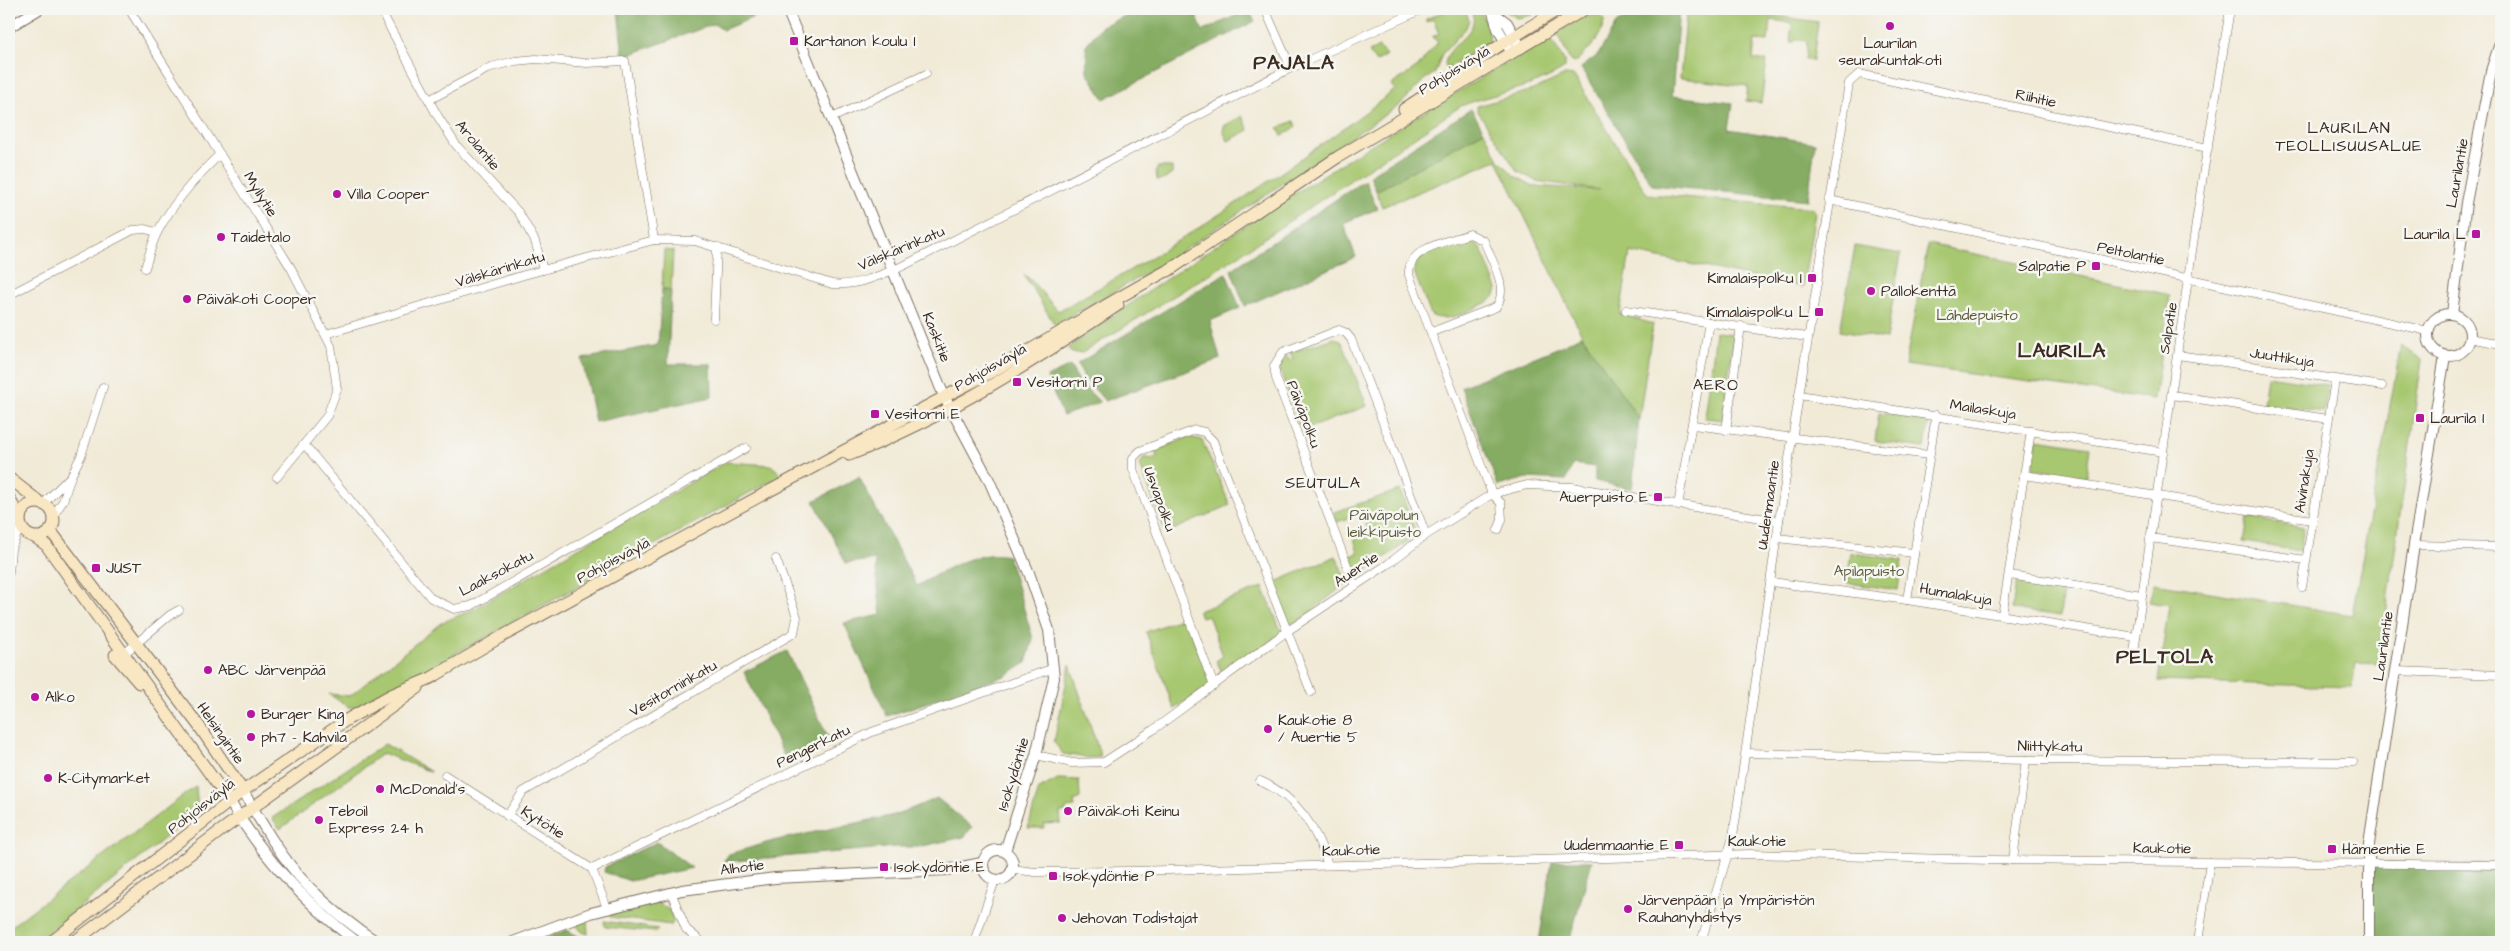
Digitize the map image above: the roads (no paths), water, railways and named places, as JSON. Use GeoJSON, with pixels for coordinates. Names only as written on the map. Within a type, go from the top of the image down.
{"type":"FeatureCollection","features":[{"type":"Feature","properties":{"kind":"main road","name":"Pohjoisväylä"},"geometry":{"type":"LineString","coordinates":[[1338,157],[1380,125],[1559,9]]}},
{"type":"Feature","properties":{"kind":"main road","name":"Pohjoisväylä"},"geometry":{"type":"LineString","coordinates":[[51,942],[243,791],[348,719],[391,695],[431,678],[499,638],[810,471],[947,402],[1174,267],[1338,157],[1585,9]]}},
{"type":"Feature","properties":{"kind":"main road"},"geometry":{"type":"LineString","coordinates":[[9,478],[49,507],[54,516],[50,530],[36,538]]}},
{"type":"Feature","properties":{"kind":"main road"},"geometry":{"type":"LineString","coordinates":[[9,498],[25,534],[36,538],[46,545],[120,654],[164,710],[230,802]]}},
{"type":"Feature","properties":{"kind":"main road"},"geometry":{"type":"LineString","coordinates":[[20,522],[27,507],[42,503]]}},
{"type":"Feature","properties":{"kind":"main road","name":"Helsingintie"},"geometry":{"type":"LineString","coordinates":[[50,530],[199,726],[243,791]]}},
{"type":"Feature","properties":{"kind":"main road","name":"Pohjoisväylä"},"geometry":{"type":"LineString","coordinates":[[74,942],[239,817],[396,706],[431,678]]}},
{"type":"Feature","properties":{"kind":"street"},"geometry":{"type":"LineString","coordinates":[[9,27],[39,9]]}},
{"type":"Feature","properties":{"kind":"street","name":"Myllytie"},"geometry":{"type":"LineString","coordinates":[[129,9],[291,268],[326,334],[334,362],[337,389],[327,416],[277,477]]}},
{"type":"Feature","properties":{"kind":"street","name":"Arolantie"},"geometry":{"type":"LineString","coordinates":[[380,9],[429,100],[456,145],[519,213],[535,241],[544,270]]}},
{"type":"Feature","properties":{"kind":"street","name":"Kaskitie"},"geometry":{"type":"LineString","coordinates":[[787,9],[947,402],[989,480],[1029,573],[1049,630],[1054,668],[1049,705]]}},
{"type":"Feature","properties":{"kind":"street"},"geometry":{"type":"LineString","coordinates":[[1265,9],[1291,68]]}},
{"type":"Feature","properties":{"kind":"street","name":"Välskärinkatu"},"geometry":{"type":"LineString","coordinates":[[326,334],[654,240],[695,241],[839,285],[865,280],[893,270],[1291,68],[1423,9]]}},
{"type":"Feature","properties":{"kind":"street","name":"Salpatie"},"geometry":{"type":"LineString","coordinates":[[2134,652],[2230,9]]}},
{"type":"Feature","properties":{"kind":"street"},"geometry":{"type":"LineString","coordinates":[[1493,11],[1498,29],[1510,39],[1516,51]]}},
{"type":"Feature","properties":{"kind":"street","name":"Laurilantie"},"geometry":{"type":"LineString","coordinates":[[2452,314],[2466,203],[2491,71],[2501,40]]}},
{"type":"Feature","properties":{"kind":"street"},"geometry":{"type":"LineString","coordinates":[[429,100],[491,68],[515,61],[536,59],[587,63],[625,61],[654,240]]}},
{"type":"Feature","properties":{"kind":"street"},"geometry":{"type":"LineString","coordinates":[[832,118],[926,74]]}},
{"type":"Feature","properties":{"kind":"street","name":"Riihitie"},"geometry":{"type":"LineString","coordinates":[[1859,74],[2208,148]]}},
{"type":"Feature","properties":{"kind":"street","name":"Uudenmaantie"},"geometry":{"type":"LineString","coordinates":[[1701,942],[1733,837],[1779,521],[1829,200],[1849,83],[1859,74]]}},
{"type":"Feature","properties":{"kind":"street"},"geometry":{"type":"LineString","coordinates":[[144,268],[156,232],[204,169],[220,154]]}},
{"type":"Feature","properties":{"kind":"street","name":"Peltolantie"},"geometry":{"type":"LineString","coordinates":[[1829,200],[2428,331]]}},
{"type":"Feature","properties":{"kind":"street"},"geometry":{"type":"LineString","coordinates":[[9,295],[133,230],[145,229],[156,232]]}},
{"type":"Feature","properties":{"kind":"street"},"geometry":{"type":"LineString","coordinates":[[1432,332],[1496,307],[1501,300],[1502,288],[1484,241],[1478,236],[1470,234],[1422,251],[1412,258],[1408,266],[1409,275],[1492,494],[1501,503],[1502,520],[1498,530]]}},
{"type":"Feature","properties":{"kind":"street"},"geometry":{"type":"LineString","coordinates":[[714,319],[717,247]]}},
{"type":"Feature","properties":{"kind":"street"},"geometry":{"type":"LineString","coordinates":[[1626,310],[1807,337]]}},
{"type":"Feature","properties":{"kind":"street"},"geometry":{"type":"LineString","coordinates":[[2452,314],[2465,321],[2469,329],[2469,338],[2466,347],[2461,352],[2445,356],[2434,350],[2430,344],[2428,331],[2434,320],[2439,316],[2452,314]]}},
{"type":"Feature","properties":{"kind":"street"},"geometry":{"type":"LineString","coordinates":[[1678,506],[1709,322]]}},
{"type":"Feature","properties":{"kind":"street"},"geometry":{"type":"LineString","coordinates":[[1726,430],[1742,326]]}},
{"type":"Feature","properties":{"kind":"street","name":"Päiväpolku"},"geometry":{"type":"LineString","coordinates":[[1355,586],[1276,378],[1274,366],[1283,352],[1339,330],[1346,332],[1351,339],[1426,535]]}},
{"type":"Feature","properties":{"kind":"street"},"geometry":{"type":"LineString","coordinates":[[2469,338],[2501,344]]}},
{"type":"Feature","properties":{"kind":"street","name":"Juuttikuja"},"geometry":{"type":"LineString","coordinates":[[2178,355],[2382,386]]}},
{"type":"Feature","properties":{"kind":"street","name":"Laurilantie"},"geometry":{"type":"LineString","coordinates":[[2369,942],[2368,863],[2414,544],[2445,356]]}},
{"type":"Feature","properties":{"kind":"street","name":"Aivinakuja"},"geometry":{"type":"LineString","coordinates":[[2302,587],[2335,380]]}},
{"type":"Feature","properties":{"kind":"street"},"geometry":{"type":"LineString","coordinates":[[54,516],[67,493],[71,476],[81,456],[103,387]]}},
{"type":"Feature","properties":{"kind":"street","name":"Mailaskuja"},"geometry":{"type":"LineString","coordinates":[[1799,395],[2163,452]]}},
{"type":"Feature","properties":{"kind":"street"},"geometry":{"type":"LineString","coordinates":[[2172,395],[2328,419]]}},
{"type":"Feature","properties":{"kind":"street"},"geometry":{"type":"LineString","coordinates":[[1907,600],[1936,415]]}},
{"type":"Feature","properties":{"kind":"street"},"geometry":{"type":"LineString","coordinates":[[1693,425],[1929,455]]}},
{"type":"Feature","properties":{"kind":"street","name":"Usvapolku"},"geometry":{"type":"LineString","coordinates":[[1214,686],[1133,469],[1133,458],[1140,451],[1195,430],[1204,432],[1213,442],[1286,632]]}},
{"type":"Feature","properties":{"kind":"street"},"geometry":{"type":"LineString","coordinates":[[2002,616],[2031,431]]}},
{"type":"Feature","properties":{"kind":"street","name":"Laaksokatu"},"geometry":{"type":"LineString","coordinates":[[304,444],[431,598],[454,609],[470,606],[746,448]]}},
{"type":"Feature","properties":{"kind":"street"},"geometry":{"type":"LineString","coordinates":[[2024,475],[2312,520]]}},
{"type":"Feature","properties":{"kind":"street"},"geometry":{"type":"LineString","coordinates":[[42,503],[71,476]]}},
{"type":"Feature","properties":{"kind":"street","name":"Auertie"},"geometry":{"type":"LineString","coordinates":[[1036,755],[1072,763],[1104,762],[1153,730],[1286,632],[1426,535],[1492,494],[1527,485],[1572,487],[1678,506],[1779,521]]}},
{"type":"Feature","properties":{"kind":"street"},"geometry":{"type":"LineString","coordinates":[[9,570],[13,544],[20,522]]}},
{"type":"Feature","properties":{"kind":"street"},"geometry":{"type":"LineString","coordinates":[[1777,538],[1914,553]]}},
{"type":"Feature","properties":{"kind":"street"},"geometry":{"type":"LineString","coordinates":[[2150,538],[2306,560]]}},
{"type":"Feature","properties":{"kind":"street"},"geometry":{"type":"LineString","coordinates":[[2414,544],[2501,547]]}},
{"type":"Feature","properties":{"kind":"street","name":"Vesitorninkatu"},"geometry":{"type":"LineString","coordinates":[[507,816],[524,792],[794,633],[796,617],[776,559]]}},
{"type":"Feature","properties":{"kind":"street"},"geometry":{"type":"LineString","coordinates":[[2009,575],[2142,595]]}},
{"type":"Feature","properties":{"kind":"street","name":"Humalakuja"},"geometry":{"type":"LineString","coordinates":[[1771,582],[1907,600],[2136,637]]}},
{"type":"Feature","properties":{"kind":"street"},"geometry":{"type":"LineString","coordinates":[[120,654],[136,644],[170,615],[179,610]]}},
{"type":"Feature","properties":{"kind":"street"},"geometry":{"type":"LineString","coordinates":[[1286,632],[1311,692]]}},
{"type":"Feature","properties":{"kind":"street","name":"Pengerkatu"},"geometry":{"type":"LineString","coordinates":[[592,869],[872,732],[1054,668]]}},
{"type":"Feature","properties":{"kind":"street"},"geometry":{"type":"LineString","coordinates":[[2395,671],[2501,675]]}},
{"type":"Feature","properties":{"kind":"street","name":"Isokydöntie"},"geometry":{"type":"LineString","coordinates":[[1005,851],[1036,755],[1049,705]]}},
{"type":"Feature","properties":{"kind":"street","name":"Niittykatu"},"geometry":{"type":"LineString","coordinates":[[1746,753],[2026,760],[2353,762]]}},
{"type":"Feature","properties":{"kind":"street"},"geometry":{"type":"LineString","coordinates":[[2013,860],[2026,760]]}},
{"type":"Feature","properties":{"kind":"street","name":"Kytötie"},"geometry":{"type":"LineString","coordinates":[[445,775],[592,869]]}},
{"type":"Feature","properties":{"kind":"street"},"geometry":{"type":"LineString","coordinates":[[1260,781],[1276,788],[1298,807],[1320,839],[1328,865]]}},
{"type":"Feature","properties":{"kind":"street","name":"Helsingintie"},"geometry":{"type":"LineString","coordinates":[[243,791],[252,808],[291,866],[308,886],[347,922],[376,942]]}},
{"type":"Feature","properties":{"kind":"street"},"geometry":{"type":"LineString","coordinates":[[230,802],[239,817],[298,892],[357,942]]}},
{"type":"Feature","properties":{"kind":"street"},"geometry":{"type":"LineString","coordinates":[[998,849],[1005,851],[1012,860],[1012,869],[1007,877],[995,880],[985,874],[982,863],[990,851],[998,849]]}},
{"type":"Feature","properties":{"kind":"street","name":"Kaukotie"},"geometry":{"type":"LineString","coordinates":[[1012,869],[1035,872],[1131,871],[1728,855],[2501,865]]}},
{"type":"Feature","properties":{"kind":"street"},"geometry":{"type":"LineString","coordinates":[[2198,942],[2210,862]]}},
{"type":"Feature","properties":{"kind":"street","name":"Alhotie"},"geometry":{"type":"LineString","coordinates":[[513,942],[607,908],[671,892],[775,878],[946,870],[982,863]]}},
{"type":"Feature","properties":{"kind":"street"},"geometry":{"type":"LineString","coordinates":[[592,869],[607,908]]}},
{"type":"Feature","properties":{"kind":"street"},"geometry":{"type":"LineString","coordinates":[[976,942],[995,880]]}},
{"type":"Feature","properties":{"kind":"street"},"geometry":{"type":"LineString","coordinates":[[671,892],[686,930],[702,942]]}},
{"type":"Feature","properties":{"kind":"place","name":"Laurilan seurakuntakoti"},"geometry":{"type":"Point","coordinates":[1890,26]}},
{"type":"Feature","properties":{"kind":"place","name":"Kartanon koulu I"},"geometry":{"type":"Point","coordinates":[794,41]}},
{"type":"Feature","properties":{"kind":"place","name":"Villa Cooper"},"geometry":{"type":"Point","coordinates":[337,194]}},
{"type":"Feature","properties":{"kind":"place","name":"Laurila L"},"geometry":{"type":"Point","coordinates":[2476,234]}},
{"type":"Feature","properties":{"kind":"place","name":"Taidetalo"},"geometry":{"type":"Point","coordinates":[221,237]}},
{"type":"Feature","properties":{"kind":"place","name":"Salpatie P"},"geometry":{"type":"Point","coordinates":[2096,266]}},
{"type":"Feature","properties":{"kind":"place","name":"Kimalaispolku I"},"geometry":{"type":"Point","coordinates":[1812,278]}},
{"type":"Feature","properties":{"kind":"place","name":"Pallokenttä"},"geometry":{"type":"Point","coordinates":[1871,291]}},
{"type":"Feature","properties":{"kind":"place","name":"Päiväkoti Cooper"},"geometry":{"type":"Point","coordinates":[187,299]}},
{"type":"Feature","properties":{"kind":"place","name":"Kimalaispolku L"},"geometry":{"type":"Point","coordinates":[1819,312]}},
{"type":"Feature","properties":{"kind":"place","name":"Vesitorni P"},"geometry":{"type":"Point","coordinates":[1017,382]}},
{"type":"Feature","properties":{"kind":"place","name":"Vesitorni E"},"geometry":{"type":"Point","coordinates":[875,414]}},
{"type":"Feature","properties":{"kind":"place","name":"Laurila I"},"geometry":{"type":"Point","coordinates":[2420,418]}},
{"type":"Feature","properties":{"kind":"place","name":"Auerpuisto E"},"geometry":{"type":"Point","coordinates":[1658,497]}},
{"type":"Feature","properties":{"kind":"place","name":"JUST"},"geometry":{"type":"Point","coordinates":[96,568]}},
{"type":"Feature","properties":{"kind":"place","name":"ABC Järvenpää"},"geometry":{"type":"Point","coordinates":[208,670]}},
{"type":"Feature","properties":{"kind":"place","name":"Alko"},"geometry":{"type":"Point","coordinates":[35,697]}},
{"type":"Feature","properties":{"kind":"place","name":"Burger King"},"geometry":{"type":"Point","coordinates":[251,714]}},
{"type":"Feature","properties":{"kind":"place","name":"Kaukotie 8 / Auertie 5"},"geometry":{"type":"Point","coordinates":[1268,729]}},
{"type":"Feature","properties":{"kind":"place","name":"ph7 - Kahvila"},"geometry":{"type":"Point","coordinates":[251,737]}},
{"type":"Feature","properties":{"kind":"place","name":"K-Citymarket"},"geometry":{"type":"Point","coordinates":[48,778]}},
{"type":"Feature","properties":{"kind":"place","name":"McDonald's"},"geometry":{"type":"Point","coordinates":[380,789]}},
{"type":"Feature","properties":{"kind":"place","name":"Päiväkoti Keinu"},"geometry":{"type":"Point","coordinates":[1068,811]}},
{"type":"Feature","properties":{"kind":"place","name":"Teboil Express 24 h"},"geometry":{"type":"Point","coordinates":[319,820]}},
{"type":"Feature","properties":{"kind":"place","name":"Uudenmaantie E"},"geometry":{"type":"Point","coordinates":[1679,845]}},
{"type":"Feature","properties":{"kind":"place","name":"Hämeentie E"},"geometry":{"type":"Point","coordinates":[2332,849]}},
{"type":"Feature","properties":{"kind":"place","name":"Isokydöntie E"},"geometry":{"type":"Point","coordinates":[884,867]}},
{"type":"Feature","properties":{"kind":"place","name":"Isokydöntie P"},"geometry":{"type":"Point","coordinates":[1053,876]}},
{"type":"Feature","properties":{"kind":"place","name":"Järvenpään ja Ympäristön Rauhanyhdistys"},"geometry":{"type":"Point","coordinates":[1628,909]}},
{"type":"Feature","properties":{"kind":"place","name":"Jehovan Todistajat"},"geometry":{"type":"Point","coordinates":[1062,918]}},
{"type":"Feature","properties":{"kind":"district","name":"PAJALA"},"geometry":{"type":"Point","coordinates":[1294,62]}},
{"type":"Feature","properties":{"kind":"district","name":"LAURILAN TEOLLISUUSALUE"},"geometry":{"type":"Point","coordinates":[2349,136]}},
{"type":"Feature","properties":{"kind":"district","name":"LAURILA"},"geometry":{"type":"Point","coordinates":[2062,350]}},
{"type":"Feature","properties":{"kind":"district","name":"AERO"},"geometry":{"type":"Point","coordinates":[1716,384]}},
{"type":"Feature","properties":{"kind":"district","name":"SEUTULA"},"geometry":{"type":"Point","coordinates":[1323,482]}},
{"type":"Feature","properties":{"kind":"district","name":"PELTOLA"},"geometry":{"type":"Point","coordinates":[2165,656]}},
{"type":"Feature","properties":{"kind":"park label","name":"Lähdepuisto"},"geometry":{"type":"Point","coordinates":[1977,315]}},
{"type":"Feature","properties":{"kind":"park label","name":"Päiväpolun leikkipuisto"},"geometry":{"type":"Point","coordinates":[1384,524]}},
{"type":"Feature","properties":{"kind":"park label","name":"Apilapuisto"},"geometry":{"type":"Point","coordinates":[1869,571]}}]}
